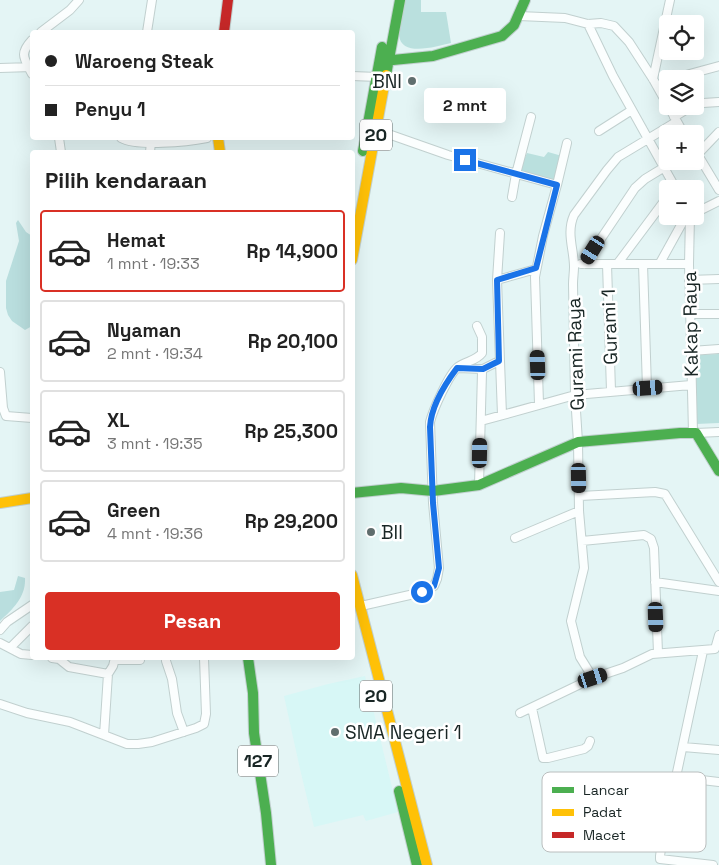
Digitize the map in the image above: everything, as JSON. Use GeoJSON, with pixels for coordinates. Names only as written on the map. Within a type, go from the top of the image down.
{"type":"FeatureCollection","features":[{"type":"Feature","properties":{"kind":"main road"},"geometry":{"type":"LineString","coordinates":[[224,30],[228,0]]}},
{"type":"Feature","properties":{"kind":"main road","name":"20"},"geometry":{"type":"LineString","coordinates":[[384,61],[390,0]]}},
{"type":"Feature","properties":{"kind":"main road","name":"20"},"geometry":{"type":"LineString","coordinates":[[355,246],[381,77],[400,0]]}},
{"type":"Feature","properties":{"kind":"main road"},"geometry":{"type":"LineString","coordinates":[[384,61],[433,56],[497,38],[512,30],[525,0]]}},
{"type":"Feature","properties":{"kind":"main road","name":"20"},"geometry":{"type":"LineString","coordinates":[[355,197],[372,128]]}},
{"type":"Feature","properties":{"kind":"main road"},"geometry":{"type":"LineString","coordinates":[[355,493],[401,488],[433,491],[479,485],[578,442],[694,433],[718,467]]}},
{"type":"Feature","properties":{"kind":"main road"},"geometry":{"type":"LineString","coordinates":[[0,503],[30,498]]}},
{"type":"Feature","properties":{"kind":"main road","name":"20"},"geometry":{"type":"LineString","coordinates":[[355,594],[397,762],[427,865]]}},
{"type":"Feature","properties":{"kind":"main road","name":"127"},"geometry":{"type":"LineString","coordinates":[[248,660],[253,693],[254,733],[266,813],[271,865]]}},
{"type":"Feature","properties":{"kind":"main road","name":"20"},"geometry":{"type":"LineString","coordinates":[[397,762],[417,865]]}},
{"type":"Feature","properties":{"kind":"street"},"geometry":{"type":"LineString","coordinates":[[44,30],[70,10],[79,0]]}},
{"type":"Feature","properties":{"kind":"street"},"geometry":{"type":"LineString","coordinates":[[148,30],[152,0]]}},
{"type":"Feature","properties":{"kind":"street"},"geometry":{"type":"LineString","coordinates":[[654,81],[670,0]]}},
{"type":"Feature","properties":{"kind":"street"},"geometry":{"type":"LineString","coordinates":[[519,16],[564,18],[588,24],[601,23],[614,26],[629,42],[654,81],[678,125]]}},
{"type":"Feature","properties":{"kind":"street"},"geometry":{"type":"LineString","coordinates":[[588,24],[659,159]]}},
{"type":"Feature","properties":{"kind":"street"},"geometry":{"type":"LineString","coordinates":[[30,43],[24,52],[23,58],[30,68]]}},
{"type":"Feature","properties":{"kind":"street"},"geometry":{"type":"LineString","coordinates":[[704,70],[719,66]]}},
{"type":"Feature","properties":{"kind":"street"},"geometry":{"type":"LineString","coordinates":[[0,68],[30,69]]}},
{"type":"Feature","properties":{"kind":"street"},"geometry":{"type":"LineString","coordinates":[[355,76],[381,77]]}},
{"type":"Feature","properties":{"kind":"street"},"geometry":{"type":"LineString","coordinates":[[654,81],[659,80]]}},
{"type":"Feature","properties":{"kind":"street"},"geometry":{"type":"LineString","coordinates":[[704,103],[719,102]]}},
{"type":"Feature","properties":{"kind":"street"},"geometry":{"type":"LineString","coordinates":[[599,131],[632,110]]}},
{"type":"Feature","properties":{"kind":"street","name":"Gurami Raya"},"geometry":{"type":"LineString","coordinates":[[593,678],[580,657],[571,621],[574,603],[583,574],[575,395],[574,266],[570,230],[574,215],[606,170],[618,157],[681,115]]}},
{"type":"Feature","properties":{"kind":"street"},"geometry":{"type":"LineString","coordinates":[[512,197],[531,118]]}},
{"type":"Feature","properties":{"kind":"street"},"geometry":{"type":"LineString","coordinates":[[372,128],[448,155],[557,185]]}},
{"type":"Feature","properties":{"kind":"street"},"geometry":{"type":"LineString","coordinates":[[704,145],[719,132]]}},
{"type":"Feature","properties":{"kind":"street"},"geometry":{"type":"LineString","coordinates":[[130,140],[150,142],[191,140]]}},
{"type":"Feature","properties":{"kind":"street"},"geometry":{"type":"LineString","coordinates":[[150,142],[150,150]]}},
{"type":"Feature","properties":{"kind":"street"},"geometry":{"type":"LineString","coordinates":[[539,404],[536,268],[567,144]]}},
{"type":"Feature","properties":{"kind":"street"},"geometry":{"type":"LineString","coordinates":[[704,164],[718,185]]}},
{"type":"Feature","properties":{"kind":"street"},"geometry":{"type":"LineString","coordinates":[[584,264],[635,188],[645,179],[661,170]]}},
{"type":"Feature","properties":{"kind":"street"},"geometry":{"type":"LineString","coordinates":[[704,209],[719,202]]}},
{"type":"Feature","properties":{"kind":"street"},"geometry":{"type":"LineString","coordinates":[[618,263],[659,208]]}},
{"type":"Feature","properties":{"kind":"street"},"geometry":{"type":"LineString","coordinates":[[660,263],[681,225]]}},
{"type":"Feature","properties":{"kind":"street","name":"Kakap Raya"},"geometry":{"type":"LineString","coordinates":[[690,225],[689,280],[694,433]]}},
{"type":"Feature","properties":{"kind":"street"},"geometry":{"type":"LineString","coordinates":[[500,233],[497,280],[502,415]]}},
{"type":"Feature","properties":{"kind":"street"},"geometry":{"type":"LineString","coordinates":[[574,266],[618,263],[689,264]]}},
{"type":"Feature","properties":{"kind":"street","name":"Gurami 1"},"geometry":{"type":"LineString","coordinates":[[607,264],[610,391]]}},
{"type":"Feature","properties":{"kind":"street"},"geometry":{"type":"LineString","coordinates":[[644,264],[648,388]]}},
{"type":"Feature","properties":{"kind":"street"},"geometry":{"type":"LineString","coordinates":[[497,280],[536,268]]}},
{"type":"Feature","properties":{"kind":"street"},"geometry":{"type":"LineString","coordinates":[[689,280],[719,279]]}},
{"type":"Feature","properties":{"kind":"street"},"geometry":{"type":"LineString","coordinates":[[690,314],[719,314]]}},
{"type":"Feature","properties":{"kind":"street"},"geometry":{"type":"LineString","coordinates":[[357,607],[422,592],[434,586],[439,568],[433,491],[431,419],[442,394],[457,368],[476,359],[482,353],[482,336],[477,326]]}},
{"type":"Feature","properties":{"kind":"street"},"geometry":{"type":"LineString","coordinates":[[691,351],[719,349]]}},
{"type":"Feature","properties":{"kind":"street"},"geometry":{"type":"LineString","coordinates":[[457,368],[483,369],[499,361]]}},
{"type":"Feature","properties":{"kind":"street"},"geometry":{"type":"LineString","coordinates":[[479,485],[483,369]]}},
{"type":"Feature","properties":{"kind":"street"},"geometry":{"type":"LineString","coordinates":[[0,372],[3,408],[6,416],[30,418]]}},
{"type":"Feature","properties":{"kind":"street"},"geometry":{"type":"LineString","coordinates":[[481,421],[575,395],[692,385]]}},
{"type":"Feature","properties":{"kind":"street"},"geometry":{"type":"LineString","coordinates":[[694,433],[719,432]]}},
{"type":"Feature","properties":{"kind":"street"},"geometry":{"type":"LineString","coordinates":[[580,496],[655,492],[666,494],[719,582]]}},
{"type":"Feature","properties":{"kind":"street"},"geometry":{"type":"LineString","coordinates":[[515,538],[579,511]]}},
{"type":"Feature","properties":{"kind":"street"},"geometry":{"type":"LineString","coordinates":[[582,541],[644,535],[649,537],[654,548],[658,653]]}},
{"type":"Feature","properties":{"kind":"street"},"geometry":{"type":"LineString","coordinates":[[655,582],[719,591]]}},
{"type":"Feature","properties":{"kind":"street"},"geometry":{"type":"LineString","coordinates":[[0,630],[7,622],[30,606]]}},
{"type":"Feature","properties":{"kind":"street"},"geometry":{"type":"LineString","coordinates":[[10,648],[30,628]]}},
{"type":"Feature","properties":{"kind":"street"},"geometry":{"type":"LineString","coordinates":[[520,712],[593,678],[658,653],[717,650],[719,635]]}},
{"type":"Feature","properties":{"kind":"street"},"geometry":{"type":"LineString","coordinates":[[0,643],[21,654],[30,655]]}},
{"type":"Feature","properties":{"kind":"street"},"geometry":{"type":"LineString","coordinates":[[677,772],[703,651]]}},
{"type":"Feature","properties":{"kind":"street"},"geometry":{"type":"LineString","coordinates":[[60,660],[70,667],[108,674]]}},
{"type":"Feature","properties":{"kind":"street"},"geometry":{"type":"LineString","coordinates":[[104,736],[108,700],[108,674],[115,660]]}},
{"type":"Feature","properties":{"kind":"street"},"geometry":{"type":"LineString","coordinates":[[0,704],[27,713],[70,722],[127,744],[138,744],[201,726],[206,720],[204,660]]}},
{"type":"Feature","properties":{"kind":"street"},"geometry":{"type":"LineString","coordinates":[[166,661],[172,679],[177,713],[184,732]]}},
{"type":"Feature","properties":{"kind":"street"},"geometry":{"type":"LineString","coordinates":[[532,708],[543,758],[584,749],[590,741]]}},
{"type":"Feature","properties":{"kind":"street"},"geometry":{"type":"LineString","coordinates":[[683,747],[719,750]]}},
{"type":"Feature","properties":{"kind":"street"},"geometry":{"type":"LineString","coordinates":[[706,780],[719,782]]}},
{"type":"Feature","properties":{"kind":"street"},"geometry":{"type":"LineString","coordinates":[[661,862],[713,865]]}},
{"type":"Feature","properties":{"kind":"shaded area"},"geometry":{"type":"Polygon","coordinates":[[[404,0],[421,0],[421,12],[446,12],[451,43],[420,49],[406,46],[401,42],[399,31],[404,0]]]}},
{"type":"Feature","properties":{"kind":"shaded area"},"geometry":{"type":"Polygon","coordinates":[[[548,152],[562,156],[555,183],[518,172],[527,153],[544,157],[548,152]]]}},
{"type":"Feature","properties":{"kind":"shaded area"},"geometry":{"type":"Polygon","coordinates":[[[18,220],[30,235],[30,327],[25,330],[12,321],[6,308],[6,281],[19,241],[16,223],[18,220]]]}},
{"type":"Feature","properties":{"kind":"shaded area"},"geometry":{"type":"Polygon","coordinates":[[[719,354],[719,423],[696,424],[693,355],[719,354]]]}},
{"type":"Feature","properties":{"kind":"shaded area"},"geometry":{"type":"Polygon","coordinates":[[[18,576],[25,578],[21,597],[0,621],[0,592],[14,590],[18,576]]]}},
{"type":"Feature","properties":{"kind":"shaded area","name":"SMA Negeri 1"},"geometry":{"type":"Polygon","coordinates":[[[365,676],[398,812],[366,821],[363,815],[314,827],[284,696],[365,676]]]}},
{"type":"Feature","properties":{"kind":"traffic: fast"},"geometry":{"type":"LineString","coordinates":[[386,75],[400,0]]}},
{"type":"Feature","properties":{"kind":"traffic: fast"},"geometry":{"type":"LineString","coordinates":[[383,61],[433,56],[502,36],[514,25],[525,0]]}},
{"type":"Feature","properties":{"kind":"traffic: fast"},"geometry":{"type":"LineString","coordinates":[[363,151],[382,47]]}},
{"type":"Feature","properties":{"kind":"traffic: fast"},"geometry":{"type":"LineString","coordinates":[[355,493],[401,488],[433,491],[479,485],[578,442],[680,433],[696,433],[719,471]]}},
{"type":"Feature","properties":{"kind":"traffic: fast"},"geometry":{"type":"LineString","coordinates":[[248,660],[253,693],[254,733],[266,813],[271,865]]}},
{"type":"Feature","properties":{"kind":"traffic: fast"},"geometry":{"type":"LineString","coordinates":[[399,791],[417,865]]}},
{"type":"Feature","properties":{"kind":"traffic: slow"},"geometry":{"type":"LineString","coordinates":[[355,244],[386,75]]}},
{"type":"Feature","properties":{"kind":"traffic: slow"},"geometry":{"type":"LineString","coordinates":[[218,140],[220,150]]}},
{"type":"Feature","properties":{"kind":"traffic: slow"},"geometry":{"type":"LineString","coordinates":[[0,503],[30,498]]}},
{"type":"Feature","properties":{"kind":"traffic: slow"},"geometry":{"type":"LineString","coordinates":[[355,587],[427,865]]}},
{"type":"Feature","properties":{"kind":"traffic: jam"},"geometry":{"type":"LineString","coordinates":[[224,30],[228,0]]}},
{"type":"Feature","properties":{"kind":"place","name":"BNI"},"geometry":{"type":"Point","coordinates":[412,81]}},
{"type":"Feature","properties":{"kind":"place","name":"BII"},"geometry":{"type":"Point","coordinates":[371,532]}},
{"type":"Feature","properties":{"kind":"place","name":"SMA Negeri 1"},"geometry":{"type":"Point","coordinates":[335,732]}},
{"type":"Feature","properties":{"kind":"route"},"geometry":{"type":"LineString","coordinates":[[422,592],[434,586],[439,568],[433,503],[430,427],[432,415],[452,374],[457,368],[483,369],[499,361],[497,280],[536,268],[557,185],[465,160]]}}]}
